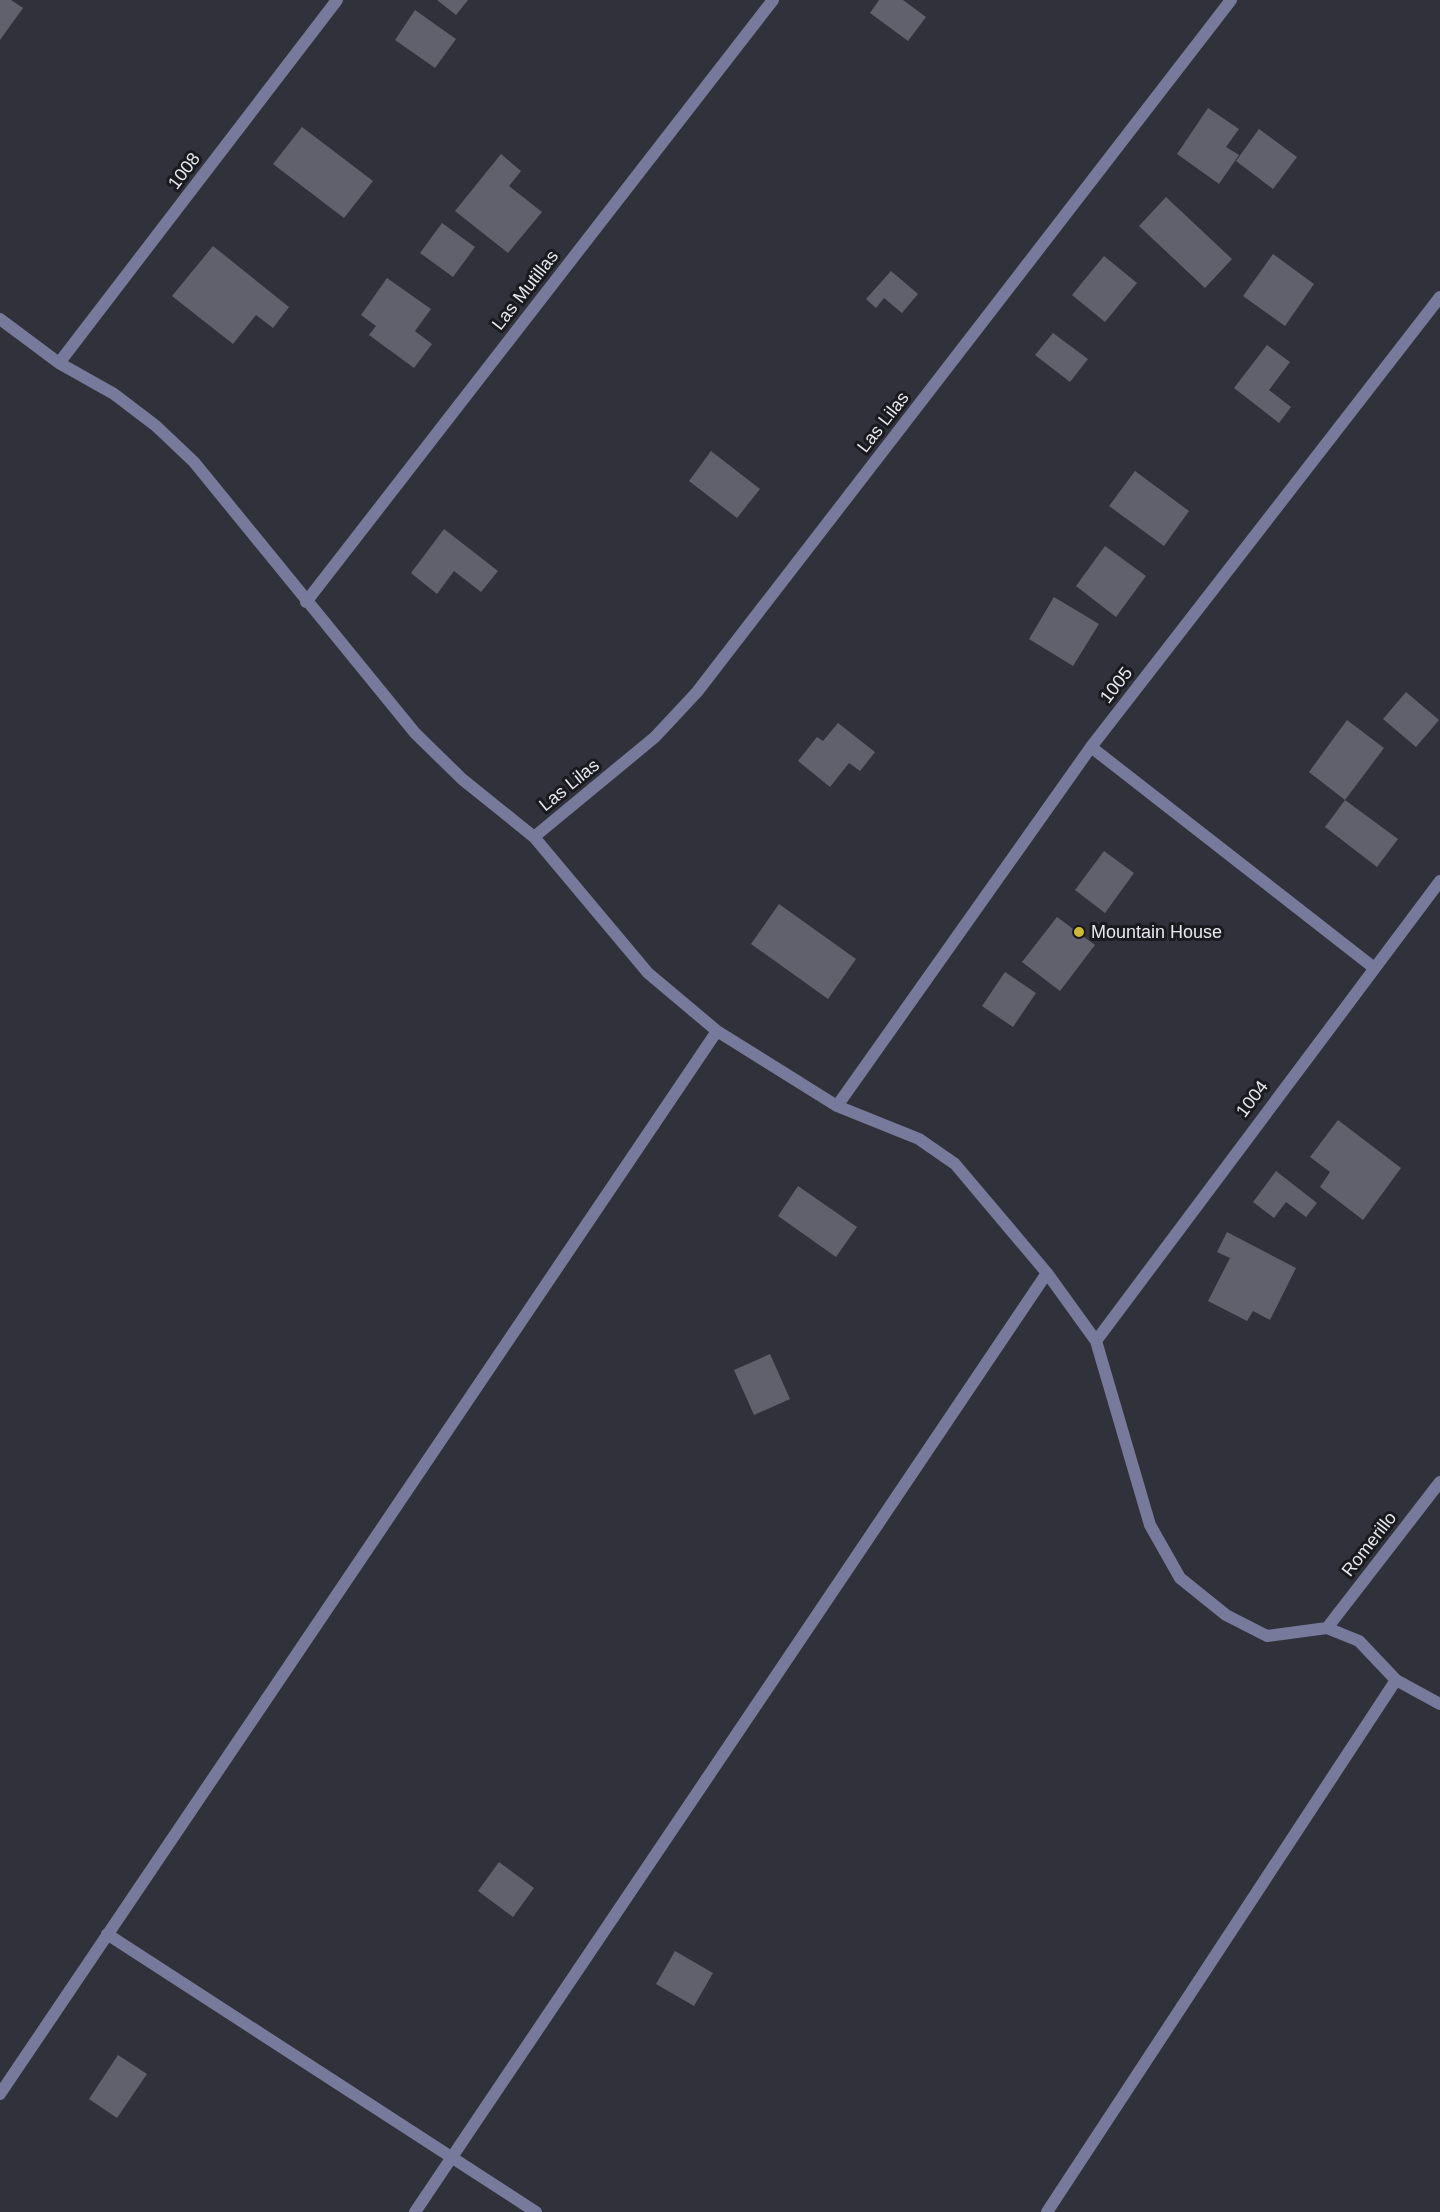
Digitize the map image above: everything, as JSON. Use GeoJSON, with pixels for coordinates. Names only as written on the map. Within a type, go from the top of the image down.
{"type":"FeatureCollection","features":[{"type":"Feature","properties":{"kind":"street","name":"1008"},"geometry":{"type":"LineString","coordinates":[[59,363],[337,0]]}},
{"type":"Feature","properties":{"kind":"street","name":"Las Mutillas"},"geometry":{"type":"LineString","coordinates":[[306,602],[773,0]]}},
{"type":"Feature","properties":{"kind":"street","name":"Las Lilas"},"geometry":{"type":"LineString","coordinates":[[534,837],[655,737],[697,692],[1231,0]]}},
{"type":"Feature","properties":{"kind":"street","name":"1005"},"geometry":{"type":"LineString","coordinates":[[837,1106],[1091,747],[1440,297]]}},
{"type":"Feature","properties":{"kind":"street"},"geometry":{"type":"LineString","coordinates":[[0,319],[59,363],[114,394],[156,426],[194,462],[415,733],[462,779],[534,837],[648,973],[717,1031],[837,1106],[919,1139],[955,1164],[1047,1273],[1096,1341],[1150,1525],[1179,1578],[1226,1615],[1268,1635],[1327,1628],[1359,1641],[1396,1680],[1440,1704]]}},
{"type":"Feature","properties":{"kind":"street"},"geometry":{"type":"LineString","coordinates":[[1091,747],[1373,967]]}},
{"type":"Feature","properties":{"kind":"street","name":"1004"},"geometry":{"type":"LineString","coordinates":[[1096,1341],[1373,967],[1440,881]]}},
{"type":"Feature","properties":{"kind":"street"},"geometry":{"type":"LineString","coordinates":[[0,2094],[717,1031]]}},
{"type":"Feature","properties":{"kind":"street"},"geometry":{"type":"LineString","coordinates":[[415,2212],[1047,1273]]}},
{"type":"Feature","properties":{"kind":"street","name":"Romerillo"},"geometry":{"type":"LineString","coordinates":[[1327,1628],[1440,1482]]}},
{"type":"Feature","properties":{"kind":"street"},"geometry":{"type":"LineString","coordinates":[[1047,2212],[1396,1680]]}},
{"type":"Feature","properties":{"kind":"street"},"geometry":{"type":"LineString","coordinates":[[106,1934],[536,2212]]}},
{"type":"Feature","properties":{"kind":"building"},"geometry":{"type":"Polygon","coordinates":[[[0,0],[11,0],[23,8],[0,40],[0,0]]]}},
{"type":"Feature","properties":{"kind":"building"},"geometry":{"type":"Polygon","coordinates":[[[437,0],[468,0],[456,15],[437,0]]]}},
{"type":"Feature","properties":{"kind":"building"},"geometry":{"type":"Polygon","coordinates":[[[879,0],[903,0],[926,17],[908,41],[870,13],[879,0]]]}},
{"type":"Feature","properties":{"kind":"building"},"geometry":{"type":"Polygon","coordinates":[[[415,10],[456,39],[435,68],[395,40],[415,10]]]}},
{"type":"Feature","properties":{"kind":"building"},"geometry":{"type":"Polygon","coordinates":[[[1208,108],[1239,129],[1226,147],[1239,155],[1219,184],[1177,154],[1208,108]]]}},
{"type":"Feature","properties":{"kind":"building"},"geometry":{"type":"Polygon","coordinates":[[[302,127],[373,181],[344,218],[273,164],[302,127]]]}},
{"type":"Feature","properties":{"kind":"building"},"geometry":{"type":"Polygon","coordinates":[[[1259,129],[1297,157],[1273,189],[1236,161],[1259,129]]]}},
{"type":"Feature","properties":{"kind":"building"},"geometry":{"type":"Polygon","coordinates":[[[501,154],[521,171],[509,186],[542,212],[508,253],[455,211],[501,154]]]}},
{"type":"Feature","properties":{"kind":"building"},"geometry":{"type":"Polygon","coordinates":[[[1166,197],[1232,259],[1205,288],[1139,226],[1166,197]]]}},
{"type":"Feature","properties":{"kind":"building"},"geometry":{"type":"Polygon","coordinates":[[[442,223],[475,247],[453,277],[420,253],[442,223]]]}},
{"type":"Feature","properties":{"kind":"building"},"geometry":{"type":"Polygon","coordinates":[[[213,246],[289,307],[273,328],[256,315],[233,344],[172,296],[213,246]]]}},
{"type":"Feature","properties":{"kind":"building"},"geometry":{"type":"Polygon","coordinates":[[[1273,254],[1314,284],[1285,326],[1243,296],[1273,254]]]}},
{"type":"Feature","properties":{"kind":"building"},"geometry":{"type":"Polygon","coordinates":[[[1104,256],[1137,283],[1105,322],[1072,295],[1104,256]]]}},
{"type":"Feature","properties":{"kind":"building"},"geometry":{"type":"Polygon","coordinates":[[[891,271],[918,294],[902,313],[884,298],[876,308],[866,299],[891,271]]]}},
{"type":"Feature","properties":{"kind":"building"},"geometry":{"type":"Polygon","coordinates":[[[387,278],[431,309],[415,331],[432,344],[414,368],[369,335],[376,326],[361,315],[387,278]]]}},
{"type":"Feature","properties":{"kind":"building"},"geometry":{"type":"Polygon","coordinates":[[[1053,333],[1088,359],[1070,382],[1035,355],[1053,333]]]}},
{"type":"Feature","properties":{"kind":"building"},"geometry":{"type":"Polygon","coordinates":[[[1267,345],[1290,362],[1269,390],[1291,407],[1279,423],[1234,388],[1267,345]]]}},
{"type":"Feature","properties":{"kind":"building"},"geometry":{"type":"Polygon","coordinates":[[[711,451],[760,489],[737,518],[689,481],[711,451]]]}},
{"type":"Feature","properties":{"kind":"building"},"geometry":{"type":"Polygon","coordinates":[[[1135,471],[1189,511],[1164,546],[1109,506],[1135,471]]]}},
{"type":"Feature","properties":{"kind":"building"},"geometry":{"type":"Polygon","coordinates":[[[444,529],[498,571],[481,592],[454,571],[437,594],[411,573],[444,529]]]}},
{"type":"Feature","properties":{"kind":"building"},"geometry":{"type":"Polygon","coordinates":[[[1105,546],[1146,576],[1116,617],[1076,586],[1105,546]]]}},
{"type":"Feature","properties":{"kind":"building"},"geometry":{"type":"Polygon","coordinates":[[[1054,597],[1099,624],[1073,666],[1029,639],[1054,597]]]}},
{"type":"Feature","properties":{"kind":"building"},"geometry":{"type":"Polygon","coordinates":[[[1406,692],[1439,720],[1416,747],[1383,719],[1406,692]]]}},
{"type":"Feature","properties":{"kind":"building"},"geometry":{"type":"Polygon","coordinates":[[[1347,720],[1384,748],[1345,800],[1309,772],[1347,720]]]}},
{"type":"Feature","properties":{"kind":"building"},"geometry":{"type":"Polygon","coordinates":[[[838,723],[875,752],[860,771],[849,763],[830,787],[798,761],[817,737],[823,741],[838,723]]]}},
{"type":"Feature","properties":{"kind":"building"},"geometry":{"type":"Polygon","coordinates":[[[1345,800],[1398,839],[1377,867],[1325,827],[1345,800]]]}},
{"type":"Feature","properties":{"kind":"building"},"geometry":{"type":"Polygon","coordinates":[[[1104,851],[1134,873],[1105,913],[1075,890],[1104,851]]]}},
{"type":"Feature","properties":{"kind":"building"},"geometry":{"type":"Polygon","coordinates":[[[779,904],[856,959],[828,999],[751,944],[779,904]]]}},
{"type":"Feature","properties":{"kind":"building"},"geometry":{"type":"Polygon","coordinates":[[[1057,917],[1095,945],[1060,991],[1022,962],[1057,917]]]}},
{"type":"Feature","properties":{"kind":"building"},"geometry":{"type":"Polygon","coordinates":[[[1005,972],[1036,993],[1013,1027],[982,1006],[1005,972]]]}},
{"type":"Feature","properties":{"kind":"building"},"geometry":{"type":"Polygon","coordinates":[[[1338,1120],[1401,1168],[1363,1220],[1320,1187],[1330,1172],[1310,1157],[1338,1120]]]}},
{"type":"Feature","properties":{"kind":"building"},"geometry":{"type":"Polygon","coordinates":[[[1276,1171],[1317,1203],[1306,1217],[1286,1202],[1274,1218],[1253,1202],[1276,1171]]]}},
{"type":"Feature","properties":{"kind":"building"},"geometry":{"type":"Polygon","coordinates":[[[798,1186],[857,1227],[836,1257],[778,1216],[798,1186]]]}},
{"type":"Feature","properties":{"kind":"building"},"geometry":{"type":"Polygon","coordinates":[[[1227,1232],[1296,1268],[1270,1320],[1253,1311],[1247,1321],[1208,1301],[1230,1258],[1217,1252],[1227,1232]]]}},
{"type":"Feature","properties":{"kind":"building"},"geometry":{"type":"Polygon","coordinates":[[[770,1354],[790,1399],[754,1415],[734,1370],[770,1354]]]}},
{"type":"Feature","properties":{"kind":"building"},"geometry":{"type":"Polygon","coordinates":[[[499,1862],[534,1888],[513,1917],[478,1891],[499,1862]]]}},
{"type":"Feature","properties":{"kind":"building"},"geometry":{"type":"Polygon","coordinates":[[[675,1951],[713,1973],[694,2006],[656,1984],[675,1951]]]}},
{"type":"Feature","properties":{"kind":"building"},"geometry":{"type":"Polygon","coordinates":[[[118,2055],[147,2074],[117,2118],[89,2099],[118,2055]]]}},
{"type":"Feature","properties":{"kind":"place","name":"Mountain House"},"geometry":{"type":"Point","coordinates":[1079,932]}}]}
